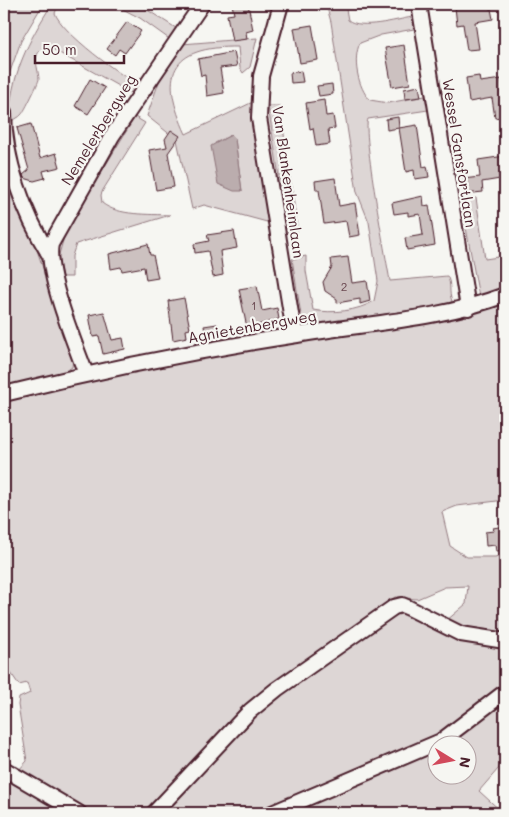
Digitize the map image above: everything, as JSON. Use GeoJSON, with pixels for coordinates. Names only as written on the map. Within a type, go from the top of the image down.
{"type":"FeatureCollection","features":[{"type":"Feature","properties":{"kind":"street","name":"Nemelerbergweg"},"geometry":{"type":"LineString","coordinates":[[86,374],[52,273],[49,254],[54,235],[112,136],[202,4]]}},
{"type":"Feature","properties":{"kind":"street","name":"Van Blankenheimlaan"},"geometry":{"type":"LineString","coordinates":[[280,4],[261,76],[259,118],[292,320],[297,335]]}},
{"type":"Feature","properties":{"kind":"street","name":"Wessel Gansfortlaan"},"geometry":{"type":"LineString","coordinates":[[419,4],[468,308]]}},
{"type":"Feature","properties":{"kind":"street","name":"Nemelerbergweg"},"geometry":{"type":"LineString","coordinates":[[4,112],[6,139],[13,170],[38,237],[49,254]]}},
{"type":"Feature","properties":{"kind":"street","name":"Agnietenbergweg"},"geometry":{"type":"LineString","coordinates":[[4,394],[86,374],[297,335],[380,324],[468,308],[505,295]]}},
{"type":"Feature","properties":{"kind":"street"},"geometry":{"type":"LineString","coordinates":[[154,813],[250,711],[276,689],[394,607],[402,605],[461,634],[505,641]]}},
{"type":"Feature","properties":{"kind":"street"},"geometry":{"type":"LineString","coordinates":[[272,813],[441,741],[505,692]]}},
{"type":"Feature","properties":{"kind":"street"},"geometry":{"type":"LineString","coordinates":[[4,769],[79,813]]}},
{"type":"Feature","properties":{"kind":"shaded area"},"geometry":{"type":"Polygon","coordinates":[[[5,4],[43,4],[21,41],[6,83],[5,4]]]}},
{"type":"Feature","properties":{"kind":"shaded area"},"geometry":{"type":"Polygon","coordinates":[[[52,4],[59,4],[55,13],[68,31],[107,64],[142,87],[136,96],[47,46],[37,56],[39,79],[31,97],[22,114],[9,122],[13,90],[22,60],[35,32],[52,4]]]}},
{"type":"Feature","properties":{"kind":"shaded area"},"geometry":{"type":"Polygon","coordinates":[[[113,4],[138,4],[179,30],[172,41],[140,18],[113,4]]]}},
{"type":"Feature","properties":{"kind":"shaded area"},"geometry":{"type":"Polygon","coordinates":[[[326,4],[345,4],[348,20],[354,23],[370,24],[412,17],[414,29],[381,35],[360,43],[356,65],[359,81],[370,100],[388,103],[425,96],[428,110],[368,119],[368,147],[390,281],[447,276],[452,301],[450,304],[303,327],[292,259],[306,256],[306,271],[313,310],[328,312],[345,311],[368,304],[374,301],[378,281],[369,222],[357,192],[331,22],[326,4]]]}},
{"type":"Feature","properties":{"kind":"shaded area"},"geometry":{"type":"Polygon","coordinates":[[[257,38],[250,67],[243,73],[240,68],[238,47],[215,48],[197,52],[184,59],[176,68],[172,81],[173,96],[186,134],[257,100],[278,225],[204,205],[192,209],[177,140],[147,116],[161,76],[182,44],[257,38]],[[231,135],[215,143],[242,191],[235,139],[231,135]]]}},
{"type":"Feature","properties":{"kind":"shaded area"},"geometry":{"type":"Polygon","coordinates":[[[268,106],[280,106],[297,225],[297,232],[288,234],[268,106]]]}},
{"type":"Feature","properties":{"kind":"shaded area"},"geometry":{"type":"Polygon","coordinates":[[[135,117],[145,123],[103,190],[101,195],[102,203],[125,212],[170,215],[76,244],[72,256],[72,277],[62,277],[58,258],[66,230],[135,117]]]}},
{"type":"Feature","properties":{"kind":"shaded area"},"geometry":{"type":"Polygon","coordinates":[[[231,135],[235,139],[242,191],[234,191],[218,184],[211,146],[231,135]]]}},
{"type":"Feature","properties":{"kind":"shaded area"},"geometry":{"type":"Polygon","coordinates":[[[4,150],[73,359],[72,367],[62,374],[4,388],[4,150]]]}},
{"type":"Feature","properties":{"kind":"shaded area"},"geometry":{"type":"Polygon","coordinates":[[[476,198],[485,259],[505,256],[505,288],[484,297],[479,297],[461,201],[476,198]]]}},
{"type":"Feature","properties":{"kind":"shaded area"},"geometry":{"type":"Polygon","coordinates":[[[505,301],[505,500],[457,506],[442,512],[450,546],[467,557],[495,557],[505,554],[505,632],[475,628],[461,629],[446,621],[466,604],[468,586],[445,587],[417,599],[395,597],[250,704],[154,808],[146,813],[91,813],[18,771],[27,761],[18,705],[19,698],[30,693],[27,683],[19,685],[11,673],[4,673],[4,398],[210,355],[464,314],[505,301]]]}},
{"type":"Feature","properties":{"kind":"shaded area"},"geometry":{"type":"Polygon","coordinates":[[[405,612],[466,639],[491,646],[505,647],[505,685],[439,734],[426,734],[426,740],[274,807],[256,813],[161,813],[267,703],[395,614],[405,612]]]}},
{"type":"Feature","properties":{"kind":"shaded area"},"geometry":{"type":"Polygon","coordinates":[[[505,697],[505,761],[479,791],[503,813],[281,813],[426,752],[426,784],[476,784],[476,734],[456,734],[505,697]]]}},
{"type":"Feature","properties":{"kind":"shaded area"},"geometry":{"type":"Polygon","coordinates":[[[4,776],[68,813],[4,813],[4,776]]]}},
{"type":"Feature","properties":{"kind":"building"},"geometry":{"type":"Polygon","coordinates":[[[232,4],[248,4],[253,30],[246,32],[247,39],[232,41],[227,15],[234,14],[232,4]]]}},
{"type":"Feature","properties":{"kind":"building"},"geometry":{"type":"Polygon","coordinates":[[[462,4],[490,4],[493,19],[475,22],[479,49],[467,50],[463,24],[457,25],[455,7],[463,6],[462,4]]]}},
{"type":"Feature","properties":{"kind":"building"},"geometry":{"type":"Polygon","coordinates":[[[127,22],[141,31],[125,53],[119,49],[115,55],[107,49],[127,22]]]}},
{"type":"Feature","properties":{"kind":"building"},"geometry":{"type":"Polygon","coordinates":[[[312,25],[318,60],[300,63],[294,28],[312,25]]]}},
{"type":"Feature","properties":{"kind":"building"},"geometry":{"type":"Polygon","coordinates":[[[404,45],[410,84],[392,87],[385,48],[404,45]]]}},
{"type":"Feature","properties":{"kind":"building"},"geometry":{"type":"Polygon","coordinates":[[[234,52],[237,66],[220,68],[224,93],[207,96],[205,75],[201,76],[198,59],[234,52]]]}},
{"type":"Feature","properties":{"kind":"building"},"geometry":{"type":"Polygon","coordinates":[[[301,71],[303,82],[291,83],[290,73],[301,71]]]}},
{"type":"Feature","properties":{"kind":"building"},"geometry":{"type":"Polygon","coordinates":[[[479,76],[480,82],[502,79],[505,116],[495,118],[492,98],[469,102],[466,78],[479,76]]]}},
{"type":"Feature","properties":{"kind":"building"},"geometry":{"type":"Polygon","coordinates":[[[90,79],[105,88],[88,114],[75,106],[90,79]]]}},
{"type":"Feature","properties":{"kind":"building"},"geometry":{"type":"Polygon","coordinates":[[[332,84],[333,94],[319,96],[317,86],[332,84]]]}},
{"type":"Feature","properties":{"kind":"building"},"geometry":{"type":"Polygon","coordinates":[[[419,86],[421,97],[405,99],[404,89],[419,86]]]}},
{"type":"Feature","properties":{"kind":"building"},"geometry":{"type":"Polygon","coordinates":[[[324,100],[326,116],[333,115],[335,128],[328,129],[330,144],[316,146],[313,128],[310,129],[306,103],[324,100]]]}},
{"type":"Feature","properties":{"kind":"building"},"geometry":{"type":"Polygon","coordinates":[[[398,117],[399,128],[387,130],[386,119],[398,117]]]}},
{"type":"Feature","properties":{"kind":"building"},"geometry":{"type":"Polygon","coordinates":[[[31,124],[40,158],[56,153],[60,167],[43,171],[45,178],[34,181],[24,178],[23,175],[29,170],[17,128],[31,124]]]}},
{"type":"Feature","properties":{"kind":"building"},"geometry":{"type":"Polygon","coordinates":[[[417,125],[423,167],[427,166],[429,177],[415,179],[414,170],[406,172],[399,128],[417,125]]]}},
{"type":"Feature","properties":{"kind":"building"},"geometry":{"type":"Polygon","coordinates":[[[171,130],[180,136],[168,153],[174,187],[156,190],[149,150],[167,147],[165,139],[171,130]]]}},
{"type":"Feature","properties":{"kind":"building"},"geometry":{"type":"Polygon","coordinates":[[[505,156],[505,173],[499,174],[500,179],[482,182],[483,192],[465,194],[463,179],[480,177],[478,160],[505,156]]]}},
{"type":"Feature","properties":{"kind":"building"},"geometry":{"type":"Polygon","coordinates":[[[335,178],[339,206],[355,203],[360,235],[349,237],[346,221],[324,224],[319,190],[316,190],[315,181],[335,178]]]}},
{"type":"Feature","properties":{"kind":"building"},"geometry":{"type":"Polygon","coordinates":[[[423,196],[424,206],[429,205],[435,245],[407,250],[405,238],[423,235],[420,214],[408,216],[408,212],[394,214],[392,203],[423,196]]]}},
{"type":"Feature","properties":{"kind":"building"},"geometry":{"type":"Polygon","coordinates":[[[234,231],[237,248],[220,251],[223,275],[213,277],[208,251],[195,253],[194,244],[209,241],[207,235],[234,231]]]}},
{"type":"Feature","properties":{"kind":"building"},"geometry":{"type":"Polygon","coordinates":[[[148,244],[150,255],[153,255],[158,278],[146,280],[144,267],[122,271],[121,267],[111,269],[109,254],[148,244]]]}},
{"type":"Feature","properties":{"kind":"building"},"geometry":{"type":"Polygon","coordinates":[[[348,257],[352,283],[367,281],[370,301],[360,304],[360,299],[337,303],[337,299],[325,291],[323,282],[332,267],[331,259],[348,257]]]}},
{"type":"Feature","properties":{"kind":"building"},"geometry":{"type":"Polygon","coordinates":[[[257,286],[262,311],[277,308],[279,319],[247,328],[239,289],[257,286]]]}},
{"type":"Feature","properties":{"kind":"building"},"geometry":{"type":"Polygon","coordinates":[[[184,298],[190,329],[186,330],[187,337],[173,340],[168,301],[184,298]]]}},
{"type":"Feature","properties":{"kind":"building"},"geometry":{"type":"Polygon","coordinates":[[[104,312],[112,340],[123,338],[125,349],[103,354],[99,336],[93,337],[89,315],[104,312]]]}},
{"type":"Feature","properties":{"kind":"building"},"geometry":{"type":"Polygon","coordinates":[[[217,324],[219,335],[206,337],[204,326],[217,324]]]}},
{"type":"Feature","properties":{"kind":"building"},"geometry":{"type":"Polygon","coordinates":[[[505,526],[505,550],[496,551],[495,545],[486,546],[485,532],[494,531],[493,528],[505,526]]]}}]}
